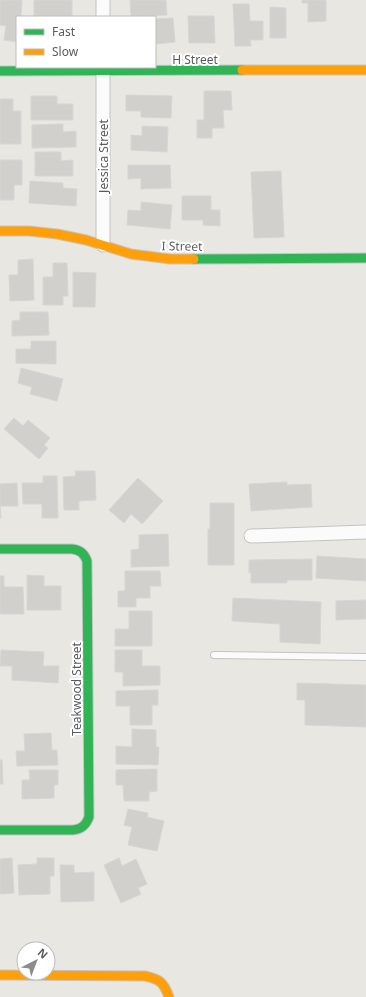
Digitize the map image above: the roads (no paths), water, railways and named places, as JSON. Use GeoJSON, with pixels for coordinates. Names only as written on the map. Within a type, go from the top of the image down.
{"type":"FeatureCollection","features":[{"type":"Feature","properties":{"kind":"street"},"geometry":{"type":"LineString","coordinates":[[103,0],[103,16]]}},
{"type":"Feature","properties":{"kind":"street","name":"H Street"},"geometry":{"type":"LineString","coordinates":[[0,71],[103,69],[366,70]]}},
{"type":"Feature","properties":{"kind":"street","name":"Jessica Street"},"geometry":{"type":"LineString","coordinates":[[103,69],[103,245]]}},
{"type":"Feature","properties":{"kind":"street","name":"I Street"},"geometry":{"type":"LineString","coordinates":[[0,231],[43,232],[71,237],[131,254],[170,259],[366,258]]}},
{"type":"Feature","properties":{"kind":"street"},"geometry":{"type":"LineString","coordinates":[[252,536],[366,532]]}},
{"type":"Feature","properties":{"kind":"street","name":"Teakwood Street"},"geometry":{"type":"LineString","coordinates":[[0,549],[72,549],[78,550],[86,556],[89,817],[84,827],[73,830],[0,830]]}},
{"type":"Feature","properties":{"kind":"street"},"geometry":{"type":"LineString","coordinates":[[0,975],[153,977],[160,980],[166,988],[169,997]]}},
{"type":"Feature","properties":{"kind":"lane"},"geometry":{"type":"LineString","coordinates":[[214,655],[366,657]]}}]}
